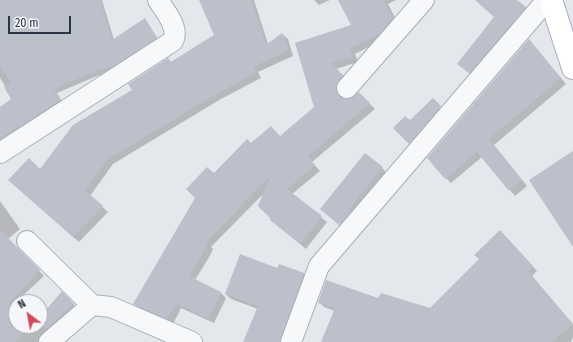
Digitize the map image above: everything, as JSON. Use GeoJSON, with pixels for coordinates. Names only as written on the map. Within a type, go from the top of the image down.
{"type":"FeatureCollection","features":[{"type":"Feature","properties":{"kind":"main road"},"geometry":{"type":"LineString","coordinates":[[551,0],[573,68]]}},
{"type":"Feature","properties":{"kind":"street"},"geometry":{"type":"LineString","coordinates":[[0,153],[173,41],[175,29],[158,0]]}},
{"type":"Feature","properties":{"kind":"street"},"geometry":{"type":"LineString","coordinates":[[347,88],[424,0]]}},
{"type":"Feature","properties":{"kind":"street"},"geometry":{"type":"LineString","coordinates":[[290,342],[319,266],[547,0]]}},
{"type":"Feature","properties":{"kind":"street"},"geometry":{"type":"LineString","coordinates":[[27,241],[92,305],[111,307],[192,342]]}},
{"type":"Feature","properties":{"kind":"street"},"geometry":{"type":"LineString","coordinates":[[49,342],[92,305]]}},
{"type":"Feature","properties":{"kind":"building"},"geometry":{"type":"Polygon","coordinates":[[[0,0],[100,0],[112,40],[145,18],[157,38],[114,66],[93,72],[54,89],[60,100],[0,139],[0,107],[11,99],[4,87],[11,83],[0,65],[0,0]]]}},
{"type":"Feature","properties":{"kind":"building"},"geometry":{"type":"Polygon","coordinates":[[[199,0],[251,0],[266,45],[282,33],[289,50],[253,67],[257,72],[216,94],[108,159],[85,190],[103,206],[73,237],[8,180],[29,158],[40,169],[73,125],[132,90],[128,84],[168,58],[171,62],[214,35],[199,0]]]}},
{"type":"Feature","properties":{"kind":"building"},"geometry":{"type":"Polygon","coordinates":[[[338,0],[384,0],[393,18],[379,34],[350,48],[353,57],[331,63],[343,75],[336,86],[339,96],[344,99],[350,99],[359,92],[370,103],[308,156],[315,165],[287,189],[322,216],[300,244],[270,220],[271,219],[258,206],[270,176],[206,242],[208,242],[189,276],[221,292],[208,319],[176,303],[167,319],[133,304],[195,198],[186,189],[207,167],[214,173],[247,139],[251,143],[271,126],[280,136],[314,107],[295,43],[351,25],[338,0]]]}},
{"type":"Feature","properties":{"kind":"building"},"geometry":{"type":"Polygon","coordinates":[[[475,0],[517,0],[526,7],[469,73],[457,64],[494,17],[475,0]]]}},
{"type":"Feature","properties":{"kind":"building"},"geometry":{"type":"Polygon","coordinates":[[[529,39],[561,78],[489,139],[522,180],[509,191],[477,152],[445,179],[427,158],[529,39]]]}},
{"type":"Feature","properties":{"kind":"building"},"geometry":{"type":"Polygon","coordinates":[[[433,98],[441,106],[409,144],[393,128],[405,116],[410,120],[433,98]]]}},
{"type":"Feature","properties":{"kind":"building"},"geometry":{"type":"Polygon","coordinates":[[[573,151],[573,247],[529,180],[573,151]]]}},
{"type":"Feature","properties":{"kind":"building"},"geometry":{"type":"Polygon","coordinates":[[[365,153],[383,167],[348,210],[351,212],[339,225],[320,209],[365,153]]]}},
{"type":"Feature","properties":{"kind":"building"},"geometry":{"type":"Polygon","coordinates":[[[0,230],[40,270],[17,294],[8,294],[8,334],[22,334],[15,342],[0,342],[0,230]]]}},
{"type":"Feature","properties":{"kind":"building"},"geometry":{"type":"Polygon","coordinates":[[[500,230],[533,266],[528,271],[573,324],[552,342],[321,342],[335,308],[318,303],[326,280],[378,298],[381,293],[430,308],[479,259],[474,255],[500,230]]]}},
{"type":"Feature","properties":{"kind":"building"},"geometry":{"type":"Polygon","coordinates":[[[240,254],[277,268],[279,264],[304,273],[280,342],[243,342],[258,306],[225,294],[240,254]]]}},
{"type":"Feature","properties":{"kind":"building"},"geometry":{"type":"Polygon","coordinates":[[[62,291],[74,304],[48,327],[48,308],[62,291]]]}}]}
